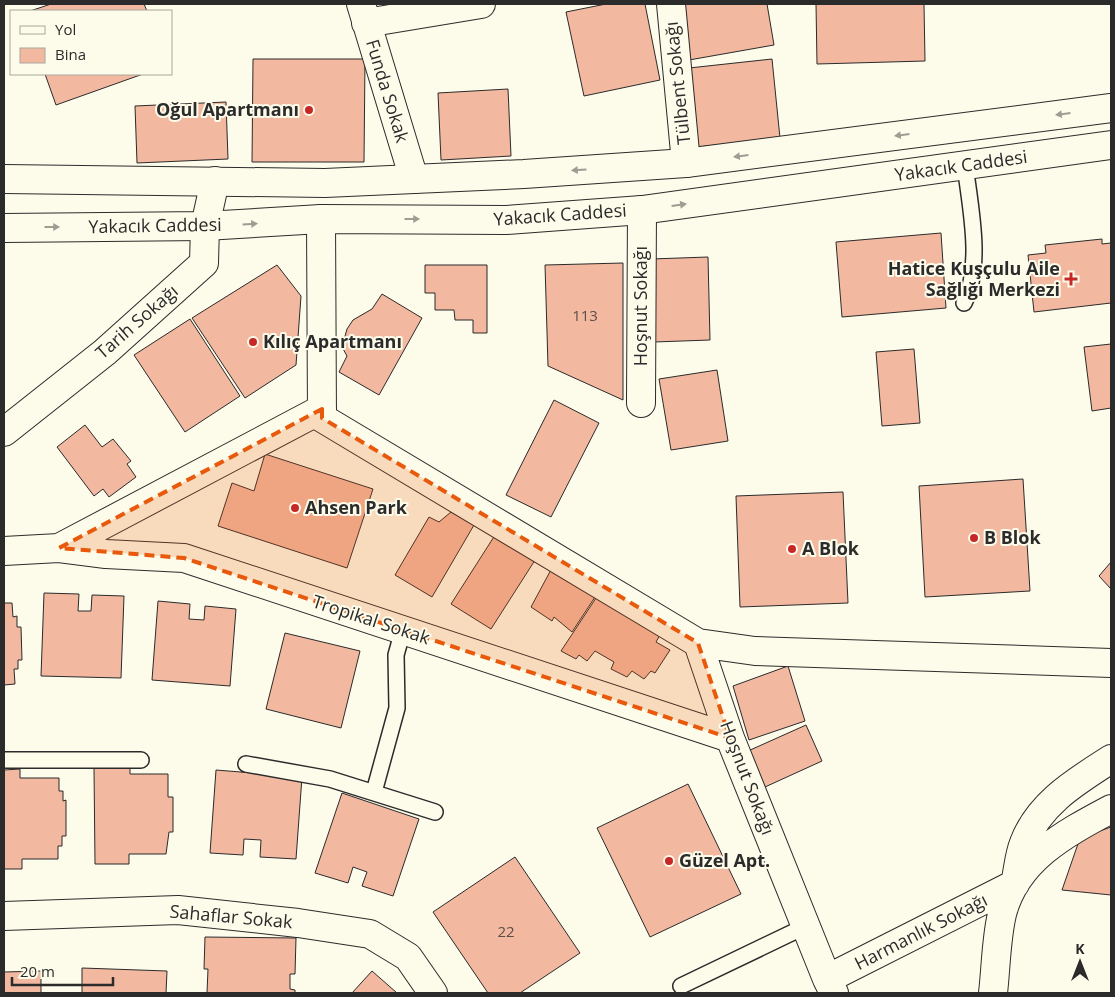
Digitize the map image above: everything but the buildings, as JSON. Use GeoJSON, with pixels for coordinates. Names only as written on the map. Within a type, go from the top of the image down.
{"type":"FeatureCollection","features":[{"type":"Feature","properties":{"kind":"street"},"geometry":{"type":"LineString","coordinates":[[363,13],[481,4]]}},
{"type":"Feature","properties":{"kind":"street","name":"Tülbent Sokağı"},"geometry":{"type":"LineString","coordinates":[[670,4],[686,163]]}},
{"type":"Feature","properties":{"kind":"street","name":"Funda Sokak"},"geometry":{"type":"LineString","coordinates":[[363,13],[414,179]]}},
{"type":"Feature","properties":{"kind":"street"},"geometry":{"type":"LineString","coordinates":[[4,179],[325,183],[524,174],[686,163],[1111,108]]}},
{"type":"Feature","properties":{"kind":"street","name":"Yakacık Caddesi"},"geometry":{"type":"LineString","coordinates":[[4,228],[205,226],[321,219],[506,220],[642,210],[1111,145]]}},
{"type":"Feature","properties":{"kind":"street","name":"Tarih Sokağı"},"geometry":{"type":"LineString","coordinates":[[4,432],[105,352],[204,263],[205,226],[215,181]]}},
{"type":"Feature","properties":{"kind":"street","name":"Hoşnut Sokağı"},"geometry":{"type":"LineString","coordinates":[[641,403],[642,210]]}},
{"type":"Feature","properties":{"kind":"street"},"geometry":{"type":"LineString","coordinates":[[321,219],[322,418],[698,643],[755,651],[1111,663]]}},
{"type":"Feature","properties":{"kind":"street"},"geometry":{"type":"LineString","coordinates":[[59,548],[322,410]]}},
{"type":"Feature","properties":{"kind":"street","name":"Tropikal Sokak"},"geometry":{"type":"LineString","coordinates":[[4,551],[59,548],[106,554],[184,558],[730,738]]}},
{"type":"Feature","properties":{"kind":"street","name":"Hoşnut Sokağı"},"geometry":{"type":"LineString","coordinates":[[698,643],[730,738],[831,986]]}},
{"type":"Feature","properties":{"kind":"street"},"geometry":{"type":"LineString","coordinates":[[1015,884],[1024,843],[1036,818],[1057,796],[1111,759]]}},
{"type":"Feature","properties":{"kind":"street"},"geometry":{"type":"LineString","coordinates":[[993,993],[1002,913],[1015,884],[1033,859],[1064,834],[1111,809]]}},
{"type":"Feature","properties":{"kind":"street","name":"Harmanlık Sokağı"},"geometry":{"type":"LineString","coordinates":[[831,986],[1015,884]]}},
{"type":"Feature","properties":{"kind":"street","name":"Sahaflar Sokak"},"geometry":{"type":"LineString","coordinates":[[4,916],[178,910],[298,923],[370,934],[408,957],[433,993]]}},
{"type":"Feature","properties":{"kind":"lane"},"geometry":{"type":"LineString","coordinates":[[964,302],[972,284],[974,235],[965,166]]}},
{"type":"Feature","properties":{"kind":"lane"},"geometry":{"type":"LineString","coordinates":[[374,792],[397,708],[396,655],[404,630]]}},
{"type":"Feature","properties":{"kind":"lane"},"geometry":{"type":"LineString","coordinates":[[4,760],[141,760]]}},
{"type":"Feature","properties":{"kind":"lane"},"geometry":{"type":"LineString","coordinates":[[246,764],[322,778],[374,792],[435,812]]}},
{"type":"Feature","properties":{"kind":"lane"},"geometry":{"type":"LineString","coordinates":[[681,986],[806,926]]}},
{"type":"Feature","properties":{"kind":"highlighted area"},"geometry":{"type":"Polygon","coordinates":[[[322,409],[322,418],[698,643],[730,738],[184,558],[59,548],[322,409]]]}},
{"type":"Feature","properties":{"kind":"place","name":"Oğul Apartmanı"},"geometry":{"type":"Point","coordinates":[309,110]}},
{"type":"Feature","properties":{"kind":"place","name":"Hatice Kuşçulu Aile Sağlığı Merkezi"},"geometry":{"type":"Point","coordinates":[1071,279]}},
{"type":"Feature","properties":{"kind":"place","name":"Kılıç Apartmanı"},"geometry":{"type":"Point","coordinates":[253,342]}},
{"type":"Feature","properties":{"kind":"place","name":"Ahsen Park"},"geometry":{"type":"Point","coordinates":[295,508]}},
{"type":"Feature","properties":{"kind":"place","name":"B Blok"},"geometry":{"type":"Point","coordinates":[974,538]}},
{"type":"Feature","properties":{"kind":"place","name":"A Blok"},"geometry":{"type":"Point","coordinates":[792,549]}},
{"type":"Feature","properties":{"kind":"place","name":"Güzel Apt."},"geometry":{"type":"Point","coordinates":[669,861]}}]}
